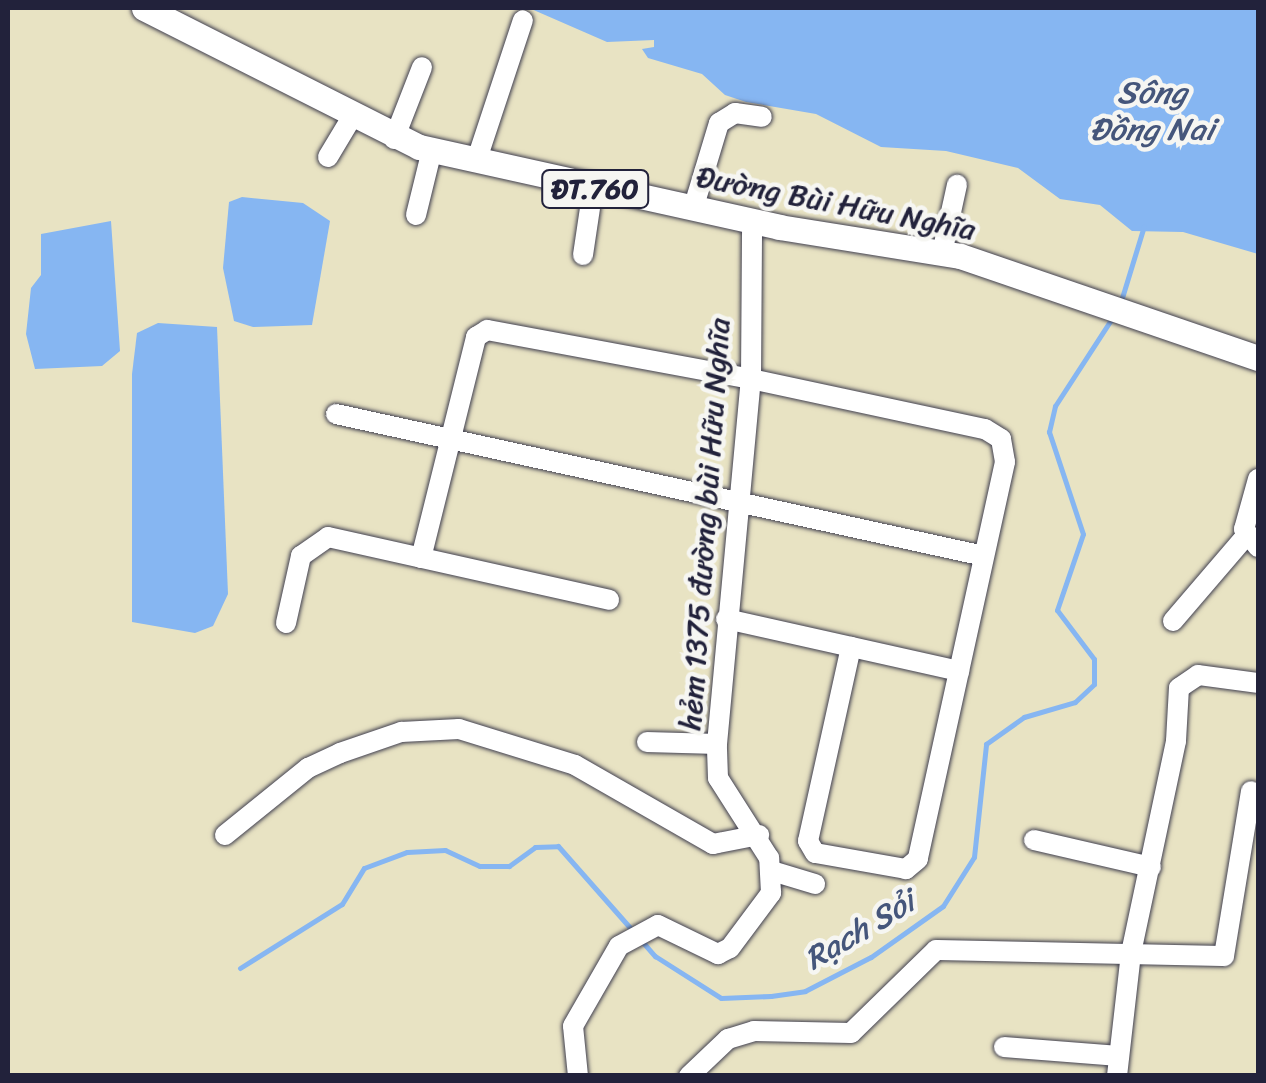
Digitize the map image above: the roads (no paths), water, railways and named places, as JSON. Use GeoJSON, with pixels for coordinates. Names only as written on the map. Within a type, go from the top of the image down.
{"type":"FeatureCollection","features":[{"type":"Feature","properties":{"kind":"main road","name":"Đường Bùi Hữu Nghĩa"},"geometry":{"type":"LineString","coordinates":[[144,8],[394,139],[693,209],[942,253],[1258,358]]}},
{"type":"Feature","properties":{"kind":"street"},"geometry":{"type":"LineString","coordinates":[[478,160],[524,20]]}},
{"type":"Feature","properties":{"kind":"street"},"geometry":{"type":"LineString","coordinates":[[394,139],[422,67]]}},
{"type":"Feature","properties":{"kind":"street"},"geometry":{"type":"LineString","coordinates":[[693,209],[719,123],[735,114],[762,117]]}},
{"type":"Feature","properties":{"kind":"street"},"geometry":{"type":"LineString","coordinates":[[328,157],[352,117]]}},
{"type":"Feature","properties":{"kind":"street"},"geometry":{"type":"LineString","coordinates":[[416,215],[432,150]]}},
{"type":"Feature","properties":{"kind":"street"},"geometry":{"type":"LineString","coordinates":[[942,253],[957,184]]}},
{"type":"Feature","properties":{"kind":"street"},"geometry":{"type":"LineString","coordinates":[[583,256],[593,188]]}},
{"type":"Feature","properties":{"kind":"street","name":"hẻm 1375 đường bùi Hữu Nghĩa"},"geometry":{"type":"LineString","coordinates":[[752,221],[752,379],[726,619],[718,778],[754,828],[772,871]]}},
{"type":"Feature","properties":{"kind":"street"},"geometry":{"type":"LineString","coordinates":[[421,558],[476,337],[487,330],[752,379],[985,428],[1001,439],[1005,462],[918,860],[890,870],[815,852],[808,841],[851,647]]}},
{"type":"Feature","properties":{"kind":"street"},"geometry":{"type":"LineString","coordinates":[[336,414],[984,556]]}},
{"type":"Feature","properties":{"kind":"street"},"geometry":{"type":"LineString","coordinates":[[1172,621],[1252,542],[1258,480]]}},
{"type":"Feature","properties":{"kind":"street"},"geometry":{"type":"LineString","coordinates":[[286,623],[302,556],[319,540],[421,558],[609,600]]}},
{"type":"Feature","properties":{"kind":"street"},"geometry":{"type":"LineString","coordinates":[[726,619],[959,671]]}},
{"type":"Feature","properties":{"kind":"street"},"geometry":{"type":"LineString","coordinates":[[1004,1047],[1118,1066],[1131,953],[1151,867],[1180,688],[1189,676],[1258,683]]}},
{"type":"Feature","properties":{"kind":"street"},"geometry":{"type":"LineString","coordinates":[[225,834],[308,768],[340,753],[400,732],[460,730],[576,764],[713,844],[754,828]]}},
{"type":"Feature","properties":{"kind":"street"},"geometry":{"type":"LineString","coordinates":[[647,742],[717,744]]}},
{"type":"Feature","properties":{"kind":"street"},"geometry":{"type":"LineString","coordinates":[[690,1076],[728,1039],[754,1031],[851,1033],[936,950],[1224,956],[1252,791]]}},
{"type":"Feature","properties":{"kind":"street"},"geometry":{"type":"LineString","coordinates":[[1034,840],[1151,867]]}},
{"type":"Feature","properties":{"kind":"street"},"geometry":{"type":"LineString","coordinates":[[578,1076],[573,1026],[619,946],[647,928],[668,927],[718,954],[764,908],[772,871],[815,884]]}},
{"type":"Feature","properties":{"kind":"water","name":"Sông Đồng Nai"},"geometry":{"type":"Polygon","coordinates":[[[529,8],[1258,8],[1258,254],[1183,232],[1132,231],[1100,205],[1060,199],[1018,168],[946,151],[881,147],[816,114],[725,95],[702,74],[648,58],[642,49],[654,47],[654,40],[607,42],[529,8]]]}},
{"type":"Feature","properties":{"kind":"water"},"geometry":{"type":"Polygon","coordinates":[[[242,197],[303,203],[330,221],[312,325],[253,327],[234,321],[223,268],[229,202],[242,197]]]}},
{"type":"Feature","properties":{"kind":"water"},"geometry":{"type":"Polygon","coordinates":[[[111,221],[120,351],[102,366],[35,369],[26,334],[31,288],[41,275],[41,234],[111,221]]]}},
{"type":"Feature","properties":{"kind":"water"},"geometry":{"type":"Polygon","coordinates":[[[158,323],[217,327],[228,594],[213,626],[195,633],[132,622],[132,374],[137,333],[158,323]]]}},
{"type":"Feature","properties":{"kind":"waterway","name":"Rạch Sỏi"},"geometry":{"type":"LineString","coordinates":[[1121,301],[1144,226]]}},
{"type":"Feature","properties":{"kind":"waterway","name":"Rạch Sỏi"},"geometry":{"type":"LineString","coordinates":[[640,939],[655,956],[721,998],[771,996],[805,991],[871,957],[943,906],[974,857],[986,744],[1024,717],[1075,702],[1094,684],[1094,659],[1057,610],[1083,534],[1049,432],[1055,406],[1114,315]]}},
{"type":"Feature","properties":{"kind":"waterway","name":"Rạch Sỏi"},"geometry":{"type":"LineString","coordinates":[[240,968],[342,904],[364,868],[407,852],[445,850],[480,866],[509,866],[535,847],[558,846],[633,931]]}}]}
